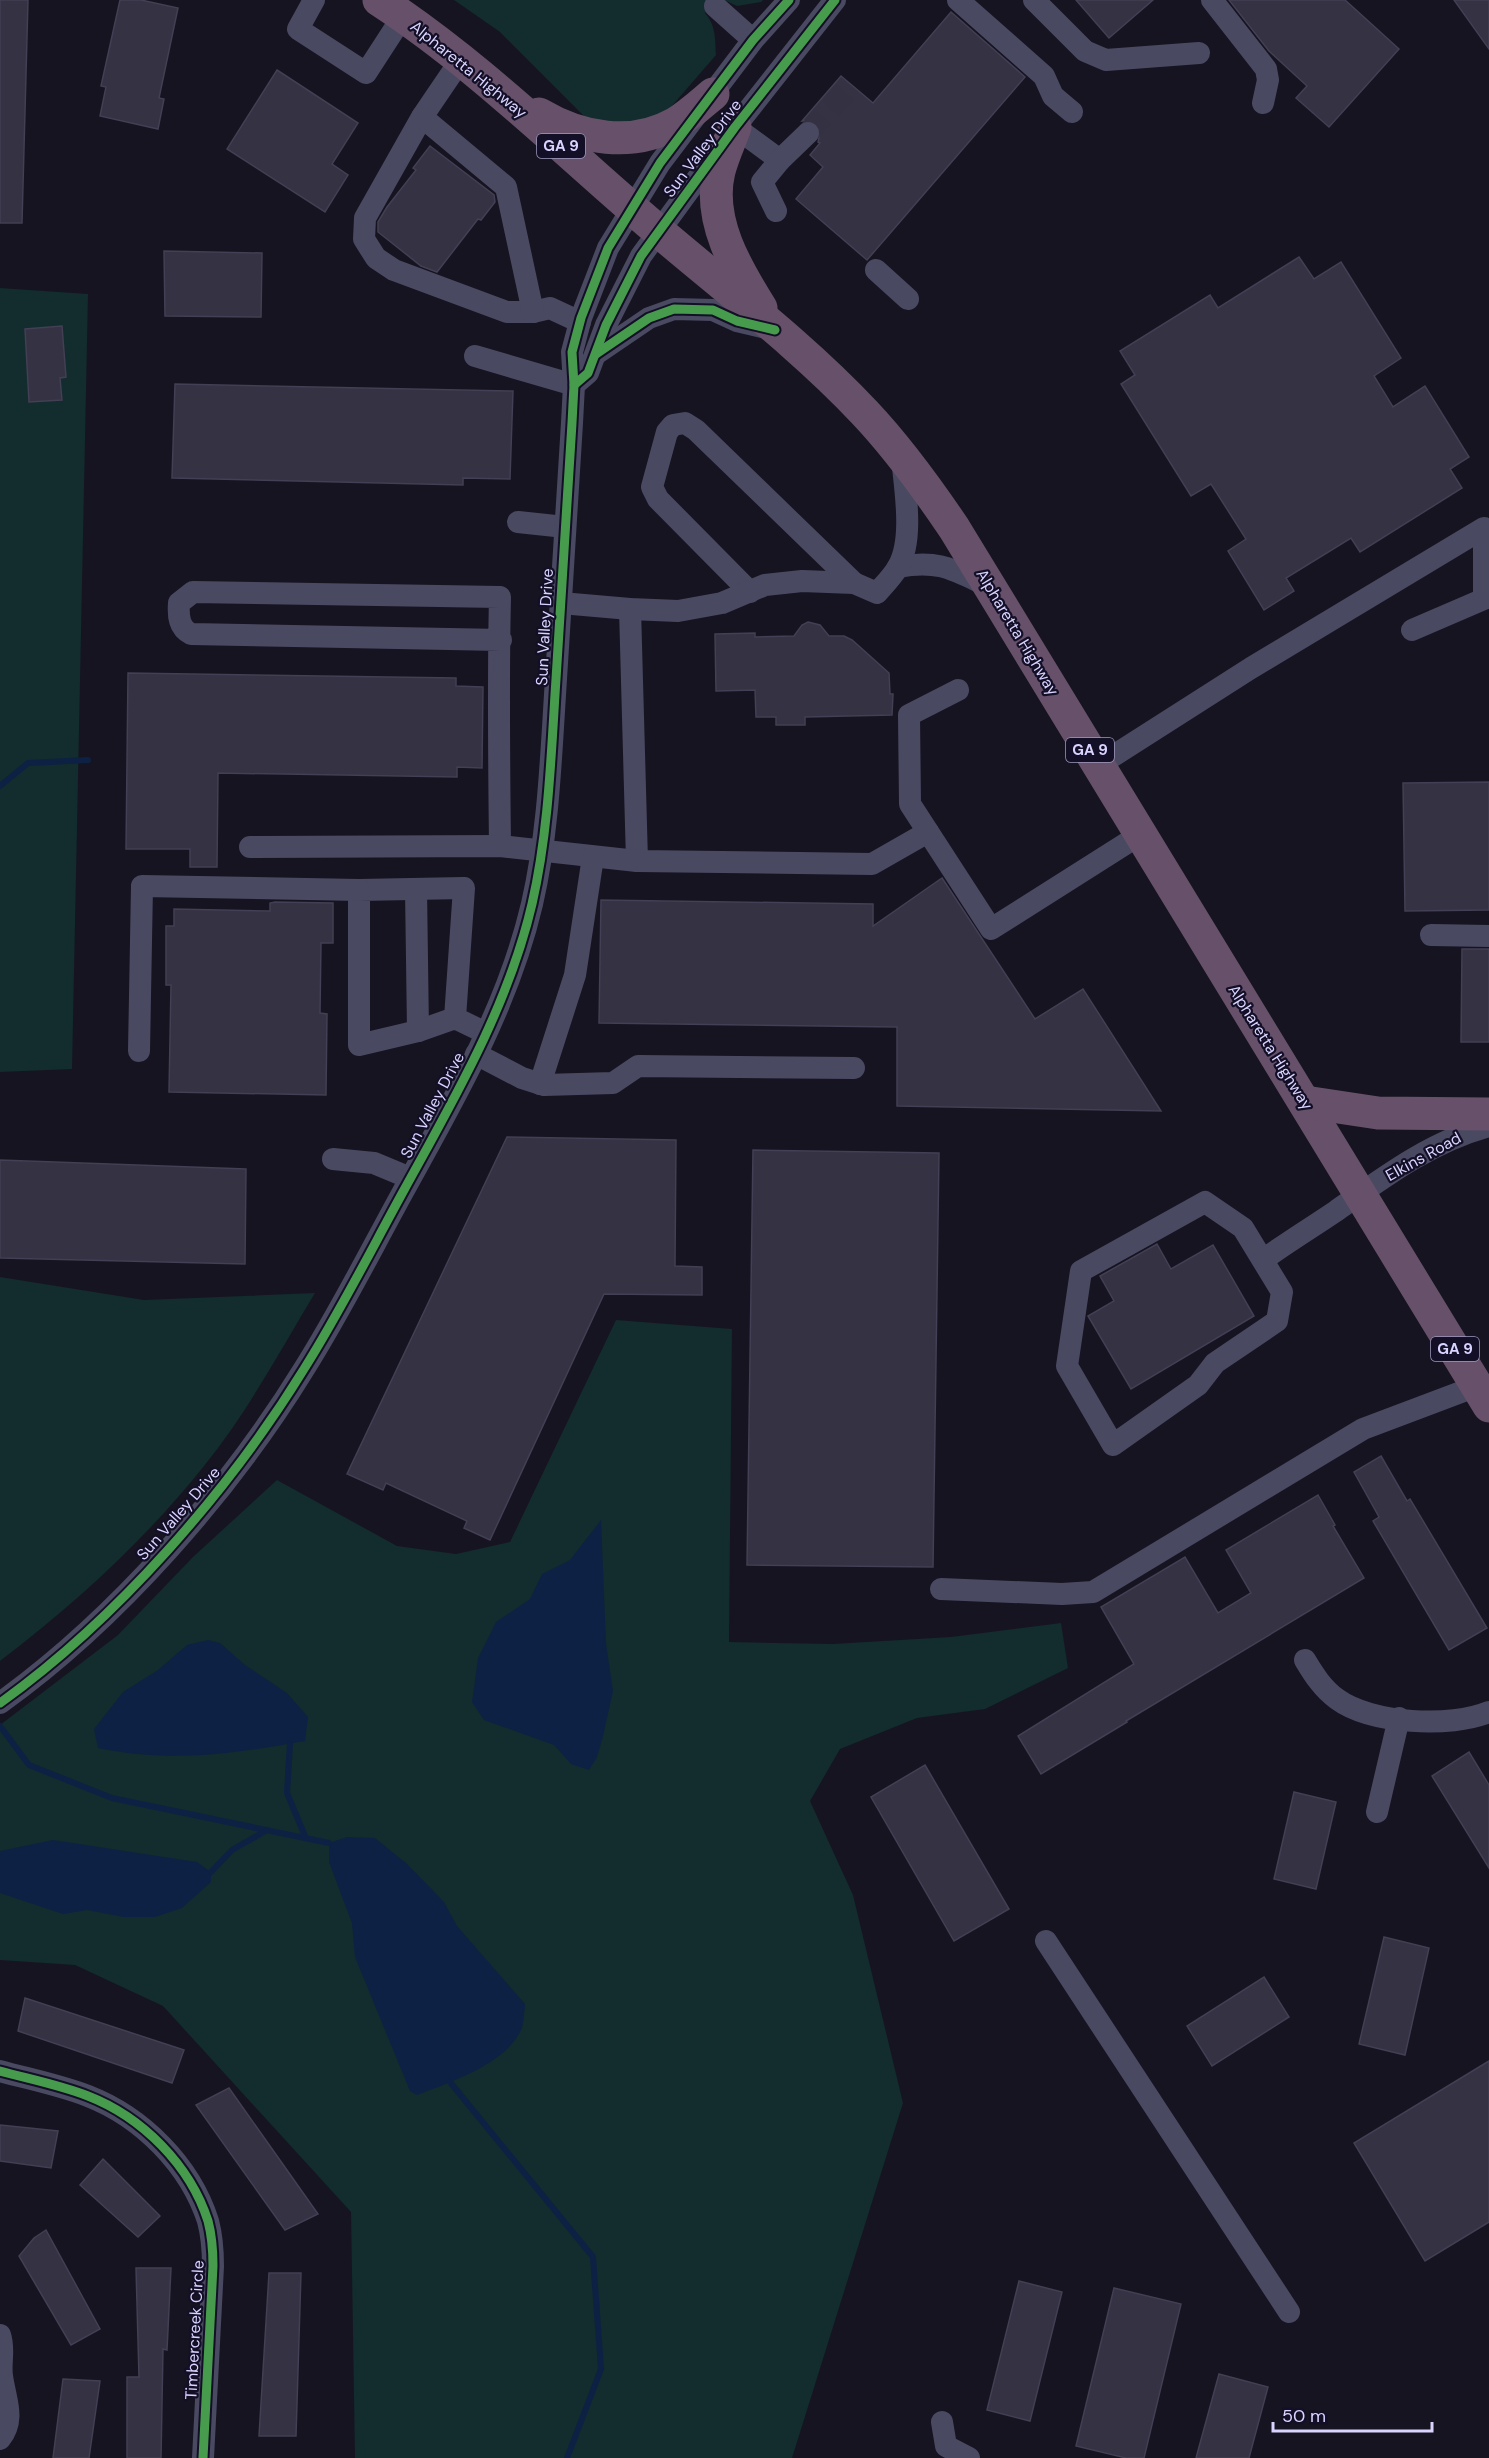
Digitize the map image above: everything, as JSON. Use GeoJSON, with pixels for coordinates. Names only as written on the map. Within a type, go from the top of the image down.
{"type":"FeatureCollection","features":[{"type":"Feature","properties":{"kind":"highway","name":"Alpharetta Highway"},"geometry":{"type":"LineString","coordinates":[[385,4],[490,86],[775,330],[866,414],[903,459],[954,528],[990,586],[1483,1396]]}},
{"type":"Feature","properties":{"kind":"highway"},"geometry":{"type":"LineString","coordinates":[[490,86],[543,117],[569,128],[595,136],[620,139],[643,136],[677,122],[713,94]]}},
{"type":"Feature","properties":{"kind":"highway"},"geometry":{"type":"LineString","coordinates":[[735,127],[719,170],[717,189],[720,225],[726,246],[775,330]]}},
{"type":"Feature","properties":{"kind":"highway"},"geometry":{"type":"LineString","coordinates":[[1305,1102],[1378,1113],[1489,1114]]}},
{"type":"Feature","properties":{"kind":"street"},"geometry":{"type":"LineString","coordinates":[[314,0],[298,29],[366,73],[385,4]]}},
{"type":"Feature","properties":{"kind":"street","name":"Sun Valley Drive"},"geometry":{"type":"LineString","coordinates":[[0,1703],[77,1640],[141,1578],[231,1474],[304,1370],[410,1178],[486,1033],[520,949],[542,852],[561,603],[574,385],[572,352],[580,322],[608,248],[660,163],[753,40],[789,0]]}},
{"type":"Feature","properties":{"kind":"street","name":"Sun Valley Drive"},"geometry":{"type":"LineString","coordinates":[[574,385],[588,372],[606,325],[630,274],[658,231],[735,127],[835,0]]}},
{"type":"Feature","properties":{"kind":"street"},"geometry":{"type":"LineString","coordinates":[[958,0],[1044,76],[1053,96],[1072,112]]}},
{"type":"Feature","properties":{"kind":"street"},"geometry":{"type":"LineString","coordinates":[[1034,0],[1085,51],[1106,60],[1199,53]]}},
{"type":"Feature","properties":{"kind":"street"},"geometry":{"type":"LineString","coordinates":[[1212,0],[1266,69],[1268,80],[1263,103]]}},
{"type":"Feature","properties":{"kind":"street"},"geometry":{"type":"LineString","coordinates":[[715,6],[753,40]]}},
{"type":"Feature","properties":{"kind":"street"},"geometry":{"type":"LineString","coordinates":[[460,61],[422,117],[365,218],[364,239],[375,258],[394,270],[507,312],[532,312],[550,308],[580,322]]}},
{"type":"Feature","properties":{"kind":"street"},"geometry":{"type":"LineString","coordinates":[[422,117],[506,187],[532,312]]}},
{"type":"Feature","properties":{"kind":"street"},"geometry":{"type":"LineString","coordinates":[[735,127],[780,160]]}},
{"type":"Feature","properties":{"kind":"street"},"geometry":{"type":"LineString","coordinates":[[776,211],[762,182],[780,160],[808,133]]}},
{"type":"Feature","properties":{"kind":"street"},"geometry":{"type":"LineString","coordinates":[[876,270],[908,299]]}},
{"type":"Feature","properties":{"kind":"street"},"geometry":{"type":"LineString","coordinates":[[596,354],[649,318],[674,309],[714,310],[737,321],[775,330]]}},
{"type":"Feature","properties":{"kind":"street"},"geometry":{"type":"LineString","coordinates":[[475,356],[574,385]]}},
{"type":"Feature","properties":{"kind":"street"},"geometry":{"type":"LineString","coordinates":[[750,592],[658,499],[652,487],[667,432],[674,425],[685,423],[696,430],[854,583],[877,593],[898,567],[904,551],[907,523],[903,459]]}},
{"type":"Feature","properties":{"kind":"street"},"geometry":{"type":"LineString","coordinates":[[518,522],[565,527]]}},
{"type":"Feature","properties":{"kind":"street"},"geometry":{"type":"LineString","coordinates":[[1098,765],[1251,668],[1484,528],[1484,599],[1412,630]]}},
{"type":"Feature","properties":{"kind":"street"},"geometry":{"type":"LineString","coordinates":[[898,567],[930,563],[951,568],[990,586]]}},
{"type":"Feature","properties":{"kind":"street"},"geometry":{"type":"LineString","coordinates":[[561,603],[678,611],[722,603],[765,585],[802,581],[854,583]]}},
{"type":"Feature","properties":{"kind":"street"},"geometry":{"type":"LineString","coordinates":[[500,846],[501,640],[500,597],[193,592],[179,603],[178,615],[181,625],[191,634],[501,640]]}},
{"type":"Feature","properties":{"kind":"street"},"geometry":{"type":"LineString","coordinates":[[630,609],[637,861]]}},
{"type":"Feature","properties":{"kind":"street"},"geometry":{"type":"LineString","coordinates":[[958,690],[909,715],[910,804],[991,929],[1141,834]]}},
{"type":"Feature","properties":{"kind":"street"},"geometry":{"type":"LineString","coordinates":[[250,847],[500,846],[637,861],[872,864],[928,832]]}},
{"type":"Feature","properties":{"kind":"street"},"geometry":{"type":"LineString","coordinates":[[540,1084],[575,975],[593,857]]}},
{"type":"Feature","properties":{"kind":"street"},"geometry":{"type":"LineString","coordinates":[[139,1051],[142,886],[359,890],[464,888],[455,1018]]}},
{"type":"Feature","properties":{"kind":"street"},"geometry":{"type":"LineString","coordinates":[[416,889],[418,1031]]}},
{"type":"Feature","properties":{"kind":"street"},"geometry":{"type":"LineString","coordinates":[[359,890],[359,1045],[418,1031],[455,1018],[486,1033]]}},
{"type":"Feature","properties":{"kind":"street"},"geometry":{"type":"LineString","coordinates":[[1431,935],[1489,936]]}},
{"type":"Feature","properties":{"kind":"street"},"geometry":{"type":"LineString","coordinates":[[476,1054],[522,1078],[540,1084],[613,1083],[638,1066],[854,1068]]}},
{"type":"Feature","properties":{"kind":"street","name":"Elkins Road"},"geometry":{"type":"LineString","coordinates":[[1263,1260],[1293,1237],[1430,1149],[1465,1132],[1489,1126]]}},
{"type":"Feature","properties":{"kind":"street"},"geometry":{"type":"LineString","coordinates":[[333,1159],[374,1163],[410,1178]]}},
{"type":"Feature","properties":{"kind":"street"},"geometry":{"type":"LineString","coordinates":[[1205,1202],[1243,1228],[1263,1260],[1282,1292],[1277,1321],[1215,1363],[1198,1385],[1113,1444],[1067,1366],[1081,1271],[1205,1202]]}},
{"type":"Feature","properties":{"kind":"street"},"geometry":{"type":"LineString","coordinates":[[942,1589],[1062,1594],[1093,1592],[1363,1429],[1483,1396]]}},
{"type":"Feature","properties":{"kind":"street"},"geometry":{"type":"LineString","coordinates":[[1305,1660],[1316,1678],[1339,1700],[1368,1713],[1419,1721],[1461,1719],[1489,1712]]}},
{"type":"Feature","properties":{"kind":"street"},"geometry":{"type":"LineString","coordinates":[[1377,1812],[1399,1718]]}},
{"type":"Feature","properties":{"kind":"street"},"geometry":{"type":"LineString","coordinates":[[1046,1941],[1289,2312]]}},
{"type":"Feature","properties":{"kind":"street","name":"Timbercreek Circle"},"geometry":{"type":"LineString","coordinates":[[0,2071],[87,2096],[115,2109],[152,2136],[170,2156],[198,2199],[208,2221],[213,2266],[203,2458]]}},
{"type":"Feature","properties":{"kind":"street"},"geometry":{"type":"LineString","coordinates":[[0,2335],[3,2364],[1,2375],[9,2417],[5,2433],[0,2439]]}},
{"type":"Feature","properties":{"kind":"street"},"geometry":{"type":"LineString","coordinates":[[942,2422],[946,2446],[969,2458]]}},
{"type":"Feature","properties":{"kind":"green space"},"geometry":{"type":"Polygon","coordinates":[[[454,0],[718,0],[705,13],[713,28],[716,55],[664,115],[647,124],[595,127],[500,32],[454,0]]]}},
{"type":"Feature","properties":{"kind":"green space"},"geometry":{"type":"Polygon","coordinates":[[[724,0],[763,0],[737,6],[724,0]]]}},
{"type":"Feature","properties":{"kind":"green space"},"geometry":{"type":"Polygon","coordinates":[[[0,288],[88,294],[72,1069],[0,1072],[0,288]]]}},
{"type":"Feature","properties":{"kind":"green space"},"geometry":{"type":"Polygon","coordinates":[[[0,1277],[144,1300],[315,1293],[235,1425],[158,1520],[82,1594],[0,1661],[0,1277]]]}},
{"type":"Feature","properties":{"kind":"green space"},"geometry":{"type":"Polygon","coordinates":[[[616,1320],[732,1329],[729,1642],[833,1644],[951,1637],[1061,1623],[1068,1668],[985,1709],[917,1718],[840,1749],[810,1801],[853,1895],[903,2103],[792,2458],[355,2458],[351,2212],[163,2006],[75,1965],[0,1960],[0,1725],[118,1635],[193,1557],[277,1480],[397,1546],[456,1554],[510,1542],[616,1320]]]}},
{"type":"Feature","properties":{"kind":"water"},"geometry":{"type":"Polygon","coordinates":[[[601,1520],[606,1644],[613,1691],[597,1757],[589,1770],[571,1764],[554,1745],[484,1720],[472,1702],[478,1658],[496,1622],[530,1599],[542,1574],[570,1560],[601,1520]]]}},
{"type":"Feature","properties":{"kind":"water"},"geometry":{"type":"Polygon","coordinates":[[[208,1640],[220,1643],[245,1665],[287,1693],[308,1717],[305,1741],[252,1750],[177,1756],[125,1753],[98,1748],[94,1729],[123,1692],[158,1670],[187,1645],[208,1640]]]}},
{"type":"Feature","properties":{"kind":"water"},"geometry":{"type":"Polygon","coordinates":[[[347,1837],[375,1838],[407,1864],[444,1902],[457,1926],[525,2004],[520,2032],[501,2054],[475,2071],[417,2095],[410,2091],[355,1957],[352,1923],[329,1862],[329,1843],[347,1837]]]}},
{"type":"Feature","properties":{"kind":"water"},"geometry":{"type":"Polygon","coordinates":[[[53,1840],[197,1862],[211,1872],[211,1882],[182,1908],[155,1917],[124,1917],[87,1910],[63,1914],[0,1893],[0,1851],[53,1840]]]}},
{"type":"Feature","properties":{"kind":"building"},"geometry":{"type":"Polygon","coordinates":[[[0,0],[28,0],[22,223],[0,223],[0,0]]]}},
{"type":"Feature","properties":{"kind":"building"},"geometry":{"type":"Polygon","coordinates":[[[120,0],[141,0],[178,8],[159,98],[164,99],[158,129],[100,116],[106,87],[101,86],[120,0]]]}},
{"type":"Feature","properties":{"kind":"building"},"geometry":{"type":"Polygon","coordinates":[[[1076,0],[1153,0],[1109,38],[1076,0]]]}},
{"type":"Feature","properties":{"kind":"building"},"geometry":{"type":"Polygon","coordinates":[[[1229,0],[1345,0],[1399,49],[1329,127],[1296,98],[1307,86],[1269,51],[1229,0]]]}},
{"type":"Feature","properties":{"kind":"building"},"geometry":{"type":"Polygon","coordinates":[[[1454,0],[1489,0],[1489,49],[1454,0]]]}},
{"type":"Feature","properties":{"kind":"building"},"geometry":{"type":"Polygon","coordinates":[[[951,12],[1025,77],[867,260],[796,199],[823,167],[810,155],[820,143],[818,142],[821,129],[812,120],[802,121],[841,76],[873,103],[951,12]]]}},
{"type":"Feature","properties":{"kind":"building"},"geometry":{"type":"Polygon","coordinates":[[[277,70],[358,123],[332,164],[348,175],[325,212],[227,149],[277,70]]]}},
{"type":"Feature","properties":{"kind":"building"},"geometry":{"type":"Polygon","coordinates":[[[430,146],[494,195],[495,202],[481,220],[478,219],[437,272],[421,266],[378,232],[378,222],[387,207],[416,170],[413,168],[430,146]]]}},
{"type":"Feature","properties":{"kind":"building"},"geometry":{"type":"Polygon","coordinates":[[[164,251],[262,253],[261,317],[165,316],[164,251]]]}},
{"type":"Feature","properties":{"kind":"building"},"geometry":{"type":"Polygon","coordinates":[[[1299,257],[1314,279],[1341,262],[1401,358],[1374,376],[1393,407],[1425,386],[1469,457],[1450,469],[1462,488],[1360,552],[1351,538],[1286,578],[1294,591],[1264,610],[1228,551],[1246,539],[1211,484],[1191,496],[1121,384],[1135,375],[1120,351],[1210,295],[1218,308],[1299,257]]]}},
{"type":"Feature","properties":{"kind":"building"},"geometry":{"type":"Polygon","coordinates":[[[62,326],[66,377],[60,378],[62,400],[29,402],[25,329],[62,326]]]}},
{"type":"Feature","properties":{"kind":"building"},"geometry":{"type":"Polygon","coordinates":[[[175,384],[513,391],[510,479],[463,478],[463,485],[172,478],[175,384]]]}},
{"type":"Feature","properties":{"kind":"building"},"geometry":{"type":"Polygon","coordinates":[[[808,622],[820,625],[829,636],[844,636],[852,640],[889,673],[890,694],[893,694],[892,715],[805,717],[805,725],[776,725],[776,717],[756,717],[755,690],[716,691],[715,634],[755,633],[755,637],[794,636],[802,625],[808,622]]]}},
{"type":"Feature","properties":{"kind":"building"},"geometry":{"type":"Polygon","coordinates":[[[128,673],[456,678],[456,686],[483,687],[482,768],[457,767],[457,777],[218,773],[217,867],[190,867],[190,849],[126,849],[128,673]]]}},
{"type":"Feature","properties":{"kind":"building"},"geometry":{"type":"Polygon","coordinates":[[[1489,782],[1489,910],[1405,911],[1403,783],[1489,782]]]}},
{"type":"Feature","properties":{"kind":"building"},"geometry":{"type":"Polygon","coordinates":[[[942,878],[1035,1019],[1083,989],[1161,1111],[897,1106],[897,1027],[599,1023],[601,900],[873,904],[873,926],[942,878]]]}},
{"type":"Feature","properties":{"kind":"building"},"geometry":{"type":"Polygon","coordinates":[[[270,903],[333,903],[333,943],[321,943],[320,1013],[327,1014],[326,1095],[169,1092],[171,985],[166,985],[166,926],[174,926],[174,909],[270,911],[270,903]]]}},
{"type":"Feature","properties":{"kind":"building"},"geometry":{"type":"Polygon","coordinates":[[[1462,949],[1489,949],[1489,1042],[1461,1042],[1462,949]]]}},
{"type":"Feature","properties":{"kind":"building"},"geometry":{"type":"Polygon","coordinates":[[[507,1137],[676,1140],[675,1266],[702,1267],[702,1295],[604,1294],[490,1540],[464,1528],[467,1521],[386,1483],[383,1490],[347,1474],[507,1137]]]}},
{"type":"Feature","properties":{"kind":"building"},"geometry":{"type":"Polygon","coordinates":[[[753,1150],[939,1153],[933,1567],[747,1565],[753,1150]]]}},
{"type":"Feature","properties":{"kind":"building"},"geometry":{"type":"Polygon","coordinates":[[[0,1160],[246,1169],[245,1264],[0,1258],[0,1160]]]}},
{"type":"Feature","properties":{"kind":"building"},"geometry":{"type":"Polygon","coordinates":[[[1157,1244],[1171,1269],[1213,1245],[1254,1316],[1131,1389],[1088,1316],[1114,1301],[1100,1276],[1157,1244]]]}},
{"type":"Feature","properties":{"kind":"building"},"geometry":{"type":"Polygon","coordinates":[[[1381,1456],[1407,1501],[1410,1499],[1487,1628],[1449,1650],[1373,1521],[1379,1517],[1354,1472],[1381,1456]]]}},
{"type":"Feature","properties":{"kind":"building"},"geometry":{"type":"Polygon","coordinates":[[[1318,1495],[1335,1525],[1333,1526],[1364,1578],[1041,1774],[1018,1736],[1134,1664],[1101,1607],[1185,1557],[1218,1613],[1251,1593],[1226,1550],[1318,1495]]]}},
{"type":"Feature","properties":{"kind":"building"},"geometry":{"type":"Polygon","coordinates":[[[1469,1752],[1489,1785],[1489,1868],[1432,1776],[1469,1752]]]}},
{"type":"Feature","properties":{"kind":"building"},"geometry":{"type":"Polygon","coordinates":[[[925,1765],[1009,1909],[954,1941],[871,1797],[925,1765]]]}},
{"type":"Feature","properties":{"kind":"building"},"geometry":{"type":"Polygon","coordinates":[[[1294,1792],[1336,1802],[1316,1889],[1274,1879],[1294,1792]]]}},
{"type":"Feature","properties":{"kind":"building"},"geometry":{"type":"Polygon","coordinates":[[[1384,1937],[1429,1948],[1405,2055],[1359,2044],[1384,1937]]]}},
{"type":"Feature","properties":{"kind":"building"},"geometry":{"type":"Polygon","coordinates":[[[1264,1977],[1289,2017],[1212,2066],[1187,2026],[1264,1977]]]}},
{"type":"Feature","properties":{"kind":"building"},"geometry":{"type":"Polygon","coordinates":[[[25,1998],[184,2050],[172,2083],[18,2031],[25,1998]]]}},
{"type":"Feature","properties":{"kind":"building"},"geometry":{"type":"Polygon","coordinates":[[[1489,2061],[1489,2222],[1425,2261],[1354,2143],[1489,2061]]]}},
{"type":"Feature","properties":{"kind":"building"},"geometry":{"type":"Polygon","coordinates":[[[229,2088],[318,2214],[285,2230],[196,2105],[229,2088]]]}},
{"type":"Feature","properties":{"kind":"building"},"geometry":{"type":"Polygon","coordinates":[[[0,2125],[58,2131],[51,2168],[0,2161],[0,2125]]]}},
{"type":"Feature","properties":{"kind":"building"},"geometry":{"type":"Polygon","coordinates":[[[103,2159],[160,2216],[138,2237],[80,2185],[103,2159]]]}},
{"type":"Feature","properties":{"kind":"building"},"geometry":{"type":"Polygon","coordinates":[[[46,2230],[100,2329],[71,2345],[19,2256],[34,2238],[46,2230]]]}},
{"type":"Feature","properties":{"kind":"building"},"geometry":{"type":"Polygon","coordinates":[[[136,2268],[171,2268],[167,2350],[163,2349],[161,2458],[127,2458],[127,2377],[139,2377],[136,2268]]]}},
{"type":"Feature","properties":{"kind":"building"},"geometry":{"type":"Polygon","coordinates":[[[269,2273],[301,2273],[296,2436],[259,2436],[269,2273]]]}},
{"type":"Feature","properties":{"kind":"building"},"geometry":{"type":"Polygon","coordinates":[[[1019,2281],[1062,2292],[1030,2421],[987,2410],[1019,2281]]]}},
{"type":"Feature","properties":{"kind":"building"},"geometry":{"type":"Polygon","coordinates":[[[1114,2288],[1181,2304],[1144,2458],[1126,2458],[1076,2446],[1114,2288]]]}},
{"type":"Feature","properties":{"kind":"building"},"geometry":{"type":"Polygon","coordinates":[[[1219,2374],[1268,2387],[1249,2458],[1196,2458],[1219,2374]]]}},
{"type":"Feature","properties":{"kind":"building"},"geometry":{"type":"Polygon","coordinates":[[[63,2379],[100,2381],[89,2458],[53,2458],[63,2379]]]}},
{"type":"Feature","properties":{"kind":"waterway"},"geometry":{"type":"LineString","coordinates":[[0,786],[28,763],[88,760]]}},
{"type":"Feature","properties":{"kind":"waterway"},"geometry":{"type":"LineString","coordinates":[[0,1726],[29,1765],[112,1798],[329,1843]]}},
{"type":"Feature","properties":{"kind":"waterway"},"geometry":{"type":"LineString","coordinates":[[290,1744],[287,1793],[305,1836]]}},
{"type":"Feature","properties":{"kind":"waterway"},"geometry":{"type":"LineString","coordinates":[[211,1872],[232,1850],[267,1830]]}},
{"type":"Feature","properties":{"kind":"waterway"},"geometry":{"type":"LineString","coordinates":[[450,2082],[593,2257],[601,2369],[567,2458]]}},
{"type":"Feature","properties":{"kind":"tunnel"},"geometry":{"type":"LineString","coordinates":[[808,133],[852,85]]}},
{"type":"Feature","properties":{"kind":"cycle path"},"geometry":{"type":"LineString","coordinates":[[0,1703],[86,1633],[127,1593],[167,1551],[241,1461],[274,1415],[330,1325],[478,1052],[522,942],[538,876],[546,820],[572,423],[574,385],[572,352],[581,318],[608,248],[660,163],[753,40],[789,0]]}},
{"type":"Feature","properties":{"kind":"cycle path"},"geometry":{"type":"LineString","coordinates":[[574,385],[588,373],[606,325],[641,256],[735,127],[835,0]]}},
{"type":"Feature","properties":{"kind":"cycle path"},"geometry":{"type":"LineString","coordinates":[[596,354],[649,318],[674,309],[713,310],[737,321],[775,330]]}},
{"type":"Feature","properties":{"kind":"cycle path"},"geometry":{"type":"LineString","coordinates":[[0,2071],[77,2092],[108,2105],[127,2117],[162,2145],[176,2162],[200,2200],[208,2221],[213,2260],[203,2458]]}}]}
